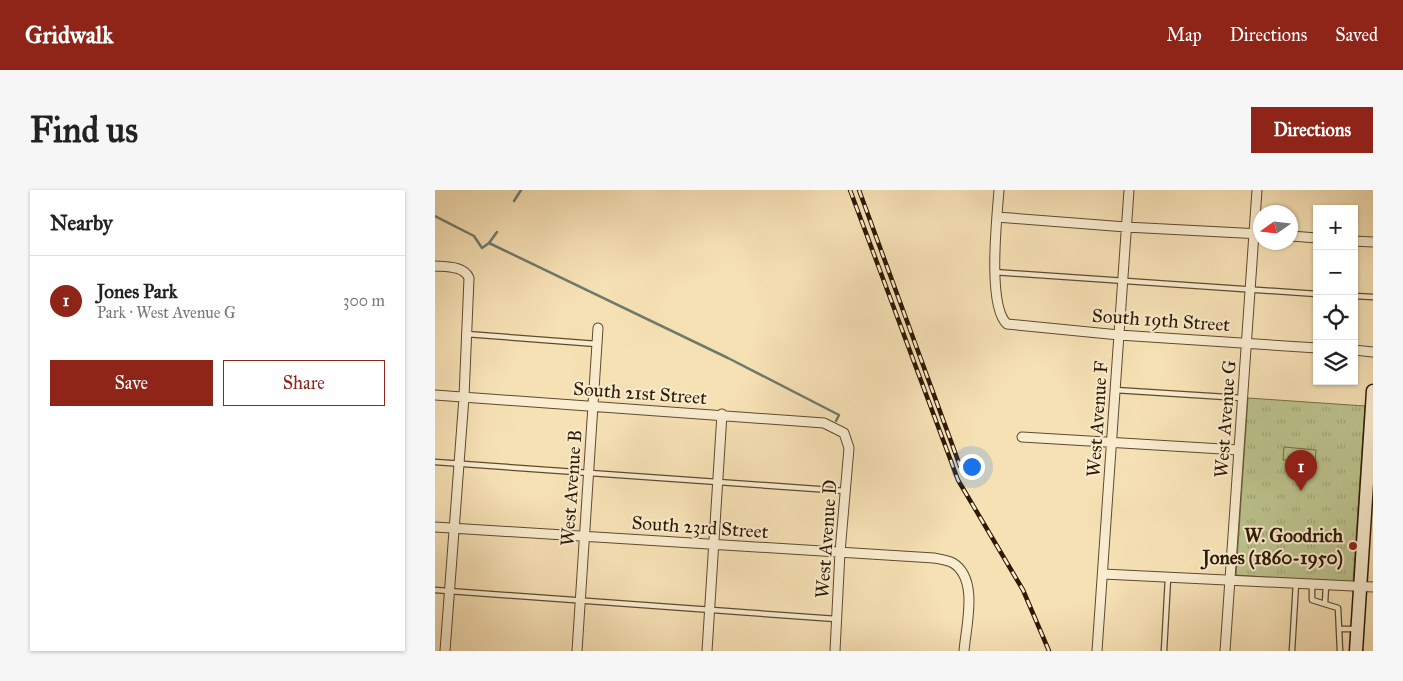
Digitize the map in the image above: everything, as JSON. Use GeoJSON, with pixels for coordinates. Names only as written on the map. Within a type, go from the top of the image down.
{"type":"FeatureCollection","features":[{"type":"Feature","properties":{"kind":"main road"},"geometry":{"type":"LineString","coordinates":[[1357,651],[1360,586],[1371,460],[1373,391]]}},
{"type":"Feature","properties":{"kind":"street"},"geometry":{"type":"LineString","coordinates":[[994,272],[999,190]]}},
{"type":"Feature","properties":{"kind":"street","name":"West Avenue F"},"geometry":{"type":"LineString","coordinates":[[1097,651],[1129,190]]}},
{"type":"Feature","properties":{"kind":"street","name":"West Avenue G"},"geometry":{"type":"LineString","coordinates":[[1257,190],[1257,205]]}},
{"type":"Feature","properties":{"kind":"street"},"geometry":{"type":"LineString","coordinates":[[997,217],[1126,227],[1253,234]]}},
{"type":"Feature","properties":{"kind":"street"},"geometry":{"type":"LineString","coordinates":[[1298,237],[1313,238]]}},
{"type":"Feature","properties":{"kind":"street"},"geometry":{"type":"LineString","coordinates":[[1358,240],[1373,242]]}},
{"type":"Feature","properties":{"kind":"street","name":"West Avenue G"},"geometry":{"type":"LineString","coordinates":[[1225,651],[1246,342],[1255,250]]}},
{"type":"Feature","properties":{"kind":"street"},"geometry":{"type":"LineString","coordinates":[[435,266],[458,268],[467,274],[469,278],[463,397],[445,651]]}},
{"type":"Feature","properties":{"kind":"street","name":"South 19th Street"},"geometry":{"type":"LineString","coordinates":[[994,272],[1004,321],[1007,324],[1119,335],[1313,348]]}},
{"type":"Feature","properties":{"kind":"street","name":"West Avenue B"},"geometry":{"type":"LineString","coordinates":[[577,651],[598,328]]}},
{"type":"Feature","properties":{"kind":"street"},"geometry":{"type":"LineString","coordinates":[[1358,350],[1373,352]]}},
{"type":"Feature","properties":{"kind":"street","name":"South 21st Street"},"geometry":{"type":"LineString","coordinates":[[435,395],[592,407],[722,414],[824,424],[841,431]]}},
{"type":"Feature","properties":{"kind":"street"},"geometry":{"type":"LineString","coordinates":[[707,651],[722,414]]}},
{"type":"Feature","properties":{"kind":"street","name":"West Avenue D"},"geometry":{"type":"LineString","coordinates":[[835,651],[840,552],[849,448],[844,433],[841,431]]}},
{"type":"Feature","properties":{"kind":"street"},"geometry":{"type":"LineString","coordinates":[[1022,437],[1111,444],[1239,450]]}},
{"type":"Feature","properties":{"kind":"street","name":"South 23rd Street"},"geometry":{"type":"LineString","coordinates":[[435,527],[934,558],[951,562],[961,569],[968,585],[964,651]]}},
{"type":"Feature","properties":{"kind":"street"},"geometry":{"type":"LineString","coordinates":[[1103,574],[1373,587]]}},
{"type":"Feature","properties":{"kind":"lane"},"geometry":{"type":"LineString","coordinates":[[994,272],[1313,294]]}},
{"type":"Feature","properties":{"kind":"lane"},"geometry":{"type":"LineString","coordinates":[[1358,296],[1373,297]]}},
{"type":"Feature","properties":{"kind":"lane"},"geometry":{"type":"LineString","coordinates":[[467,334],[597,344]]}},
{"type":"Feature","properties":{"kind":"lane"},"geometry":{"type":"LineString","coordinates":[[1115,390],[1242,398]]}},
{"type":"Feature","properties":{"kind":"lane"},"geometry":{"type":"LineString","coordinates":[[435,462],[588,471],[845,491]]}},
{"type":"Feature","properties":{"kind":"lane"},"geometry":{"type":"LineString","coordinates":[[1164,651],[1168,577]]}},
{"type":"Feature","properties":{"kind":"lane"},"geometry":{"type":"LineString","coordinates":[[1292,651],[1296,583]]}},
{"type":"Feature","properties":{"kind":"lane"},"geometry":{"type":"LineString","coordinates":[[1312,584],[1312,600],[1338,608],[1339,651]]}},
{"type":"Feature","properties":{"kind":"lane"},"geometry":{"type":"LineString","coordinates":[[1325,604],[1326,584]]}},
{"type":"Feature","properties":{"kind":"lane"},"geometry":{"type":"LineString","coordinates":[[435,590],[836,619]]}},
{"type":"Feature","properties":{"kind":"lane"},"geometry":{"type":"LineString","coordinates":[[1339,629],[1357,629]]}},
{"type":"Feature","properties":{"kind":"green space"},"geometry":{"type":"Polygon","coordinates":[[[1248,398],[1365,406],[1353,583],[1236,575],[1248,398]]]}},
{"type":"Feature","properties":{"kind":"green space"},"geometry":{"type":"Polygon","coordinates":[[[1284,447],[1316,450],[1315,462],[1283,460],[1284,447]]]}},
{"type":"Feature","properties":{"kind":"waterway"},"geometry":{"type":"LineString","coordinates":[[514,201],[521,190]]}},
{"type":"Feature","properties":{"kind":"waterway"},"geometry":{"type":"LineString","coordinates":[[435,216],[474,236],[482,248],[489,243],[497,232]]}},
{"type":"Feature","properties":{"kind":"waterway"},"geometry":{"type":"LineString","coordinates":[[489,243],[728,358],[839,415],[836,421]]}},
{"type":"Feature","properties":{"kind":"railway"},"geometry":{"type":"LineString","coordinates":[[850,190],[958,480],[1023,590],[1049,651]]}},
{"type":"Feature","properties":{"kind":"railway"},"geometry":{"type":"LineString","coordinates":[[859,190],[960,466]]}},
{"type":"Feature","properties":{"kind":"place","name":"Jones Park"},"geometry":{"type":"Point","coordinates":[1301,491]}},
{"type":"Feature","properties":{"kind":"place","name":"W. Goodrich Jones (1860-1950)"},"geometry":{"type":"Point","coordinates":[1353,546]}}]}
